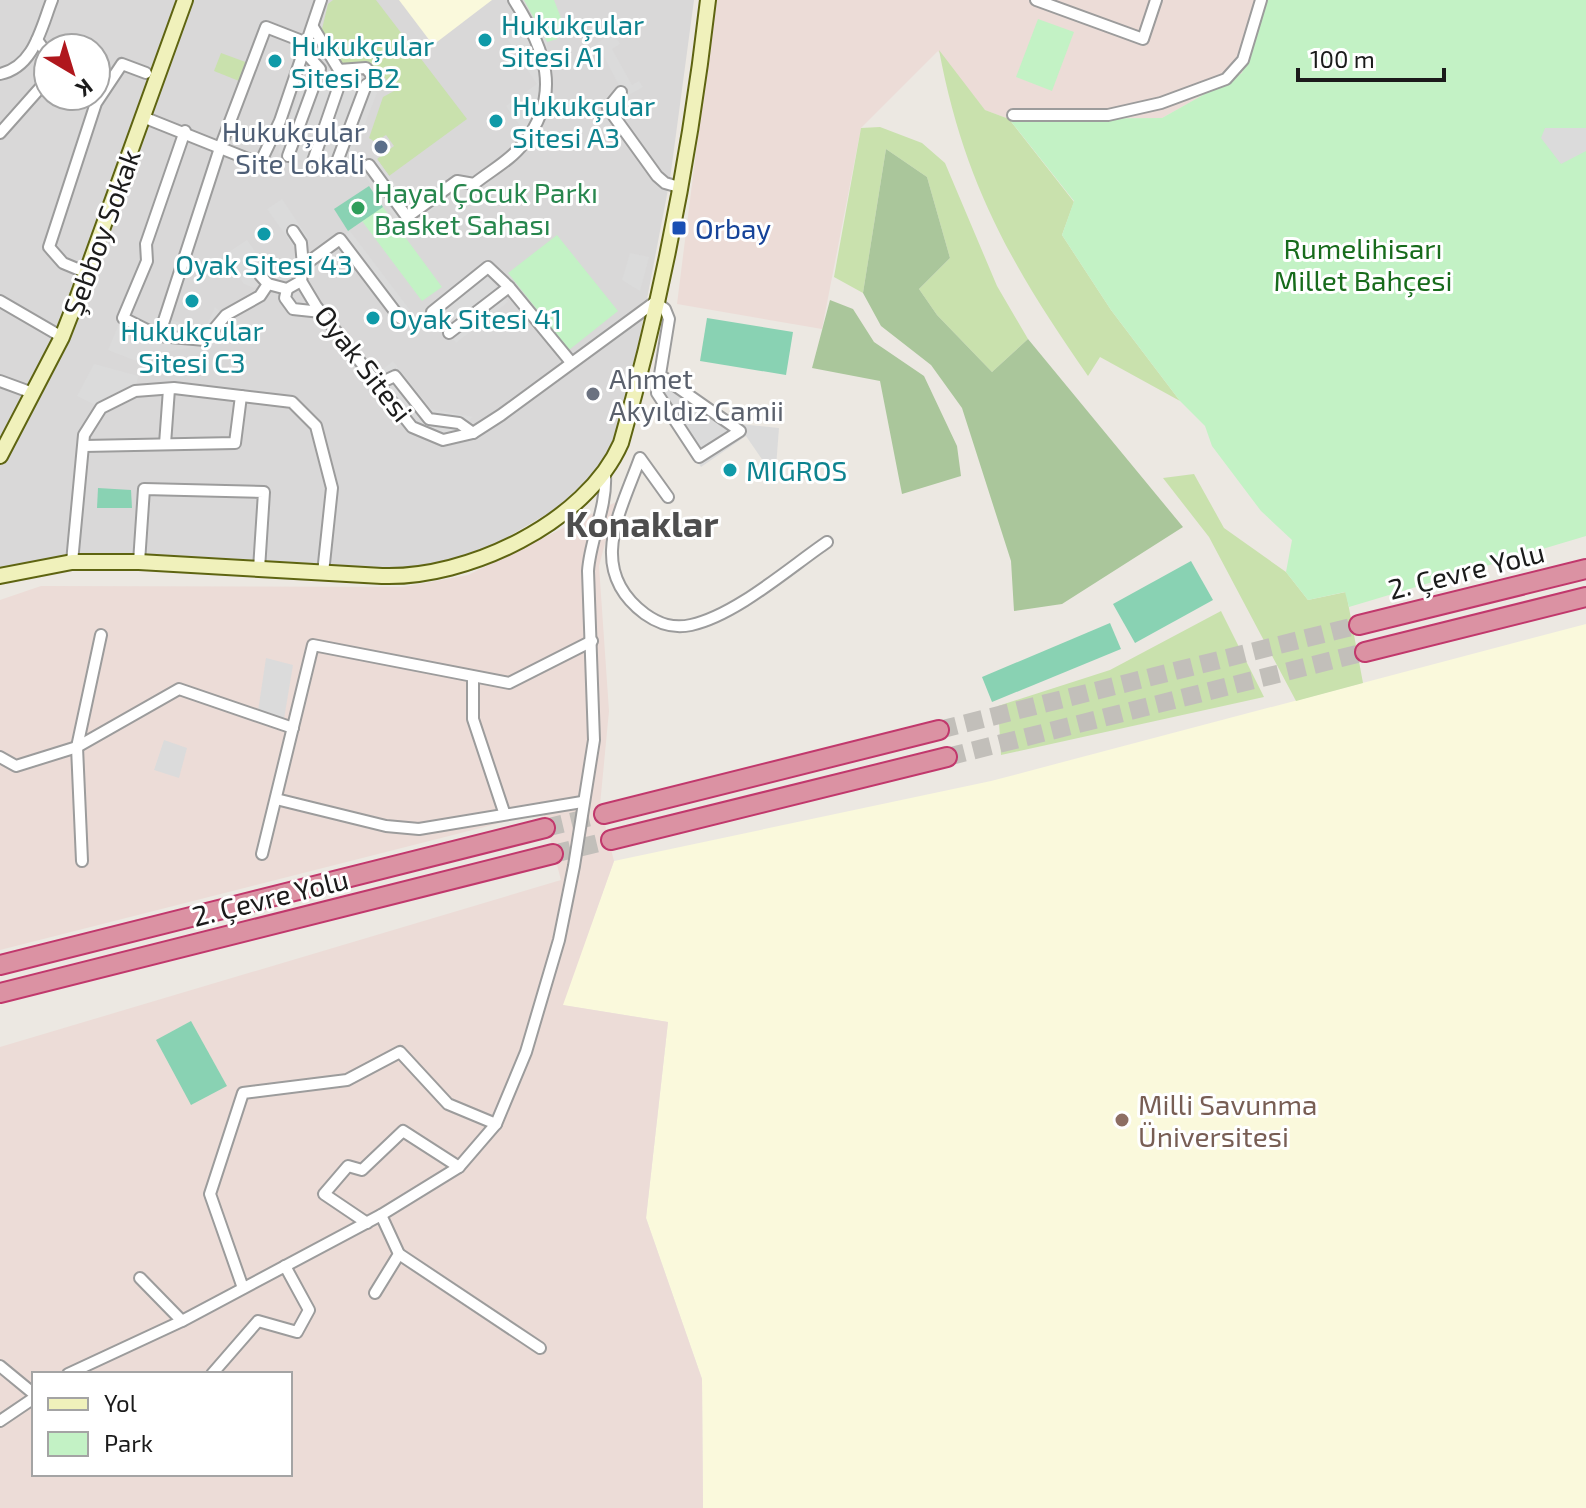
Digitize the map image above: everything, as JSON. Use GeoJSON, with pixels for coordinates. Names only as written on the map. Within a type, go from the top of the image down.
{"type":"FeatureCollection","features":[{"type":"Feature","properties":{"kind":"highway","name":"2. Çevre Yolu"},"geometry":{"type":"LineString","coordinates":[[1359,625],[1586,569]]}},
{"type":"Feature","properties":{"kind":"highway","name":"2. Çevre Yolu"},"geometry":{"type":"LineString","coordinates":[[1365,652],[1586,597]]}},
{"type":"Feature","properties":{"kind":"highway"},"geometry":{"type":"LineString","coordinates":[[604,814],[939,730]]}},
{"type":"Feature","properties":{"kind":"highway"},"geometry":{"type":"LineString","coordinates":[[611,840],[947,757]]}},
{"type":"Feature","properties":{"kind":"highway","name":"2. Çevre Yolu"},"geometry":{"type":"LineString","coordinates":[[0,965],[545,828]]}},
{"type":"Feature","properties":{"kind":"highway","name":"2. Çevre Yolu"},"geometry":{"type":"LineString","coordinates":[[0,993],[553,854]]}},
{"type":"Feature","properties":{"kind":"main road","name":"Şebboy Sokak"},"geometry":{"type":"LineString","coordinates":[[0,456],[30,392],[62,337],[185,0]]}},
{"type":"Feature","properties":{"kind":"main road"},"geometry":{"type":"LineString","coordinates":[[0,576],[72,562],[139,562],[396,577],[473,562],[564,512],[605,475],[621,443],[679,187],[708,0]]}},
{"type":"Feature","properties":{"kind":"street"},"geometry":{"type":"LineString","coordinates":[[40,32],[52,0]]}},
{"type":"Feature","properties":{"kind":"street"},"geometry":{"type":"LineString","coordinates":[[143,117],[185,131],[253,161],[262,159],[321,0]]}},
{"type":"Feature","properties":{"kind":"street"},"geometry":{"type":"LineString","coordinates":[[369,165],[407,217],[457,181],[474,184],[523,145],[545,108],[546,61],[514,0]]}},
{"type":"Feature","properties":{"kind":"street"},"geometry":{"type":"LineString","coordinates":[[1041,1],[1143,39],[1156,0]]}},
{"type":"Feature","properties":{"kind":"street"},"geometry":{"type":"LineString","coordinates":[[1013,115],[1108,115],[1161,103],[1226,79],[1243,60],[1261,0]]}},
{"type":"Feature","properties":{"kind":"street"},"geometry":{"type":"LineString","coordinates":[[159,336],[220,148],[266,27],[306,47],[320,69],[288,156]]}},
{"type":"Feature","properties":{"kind":"street"},"geometry":{"type":"LineString","coordinates":[[313,27],[335,65],[344,71],[366,68],[375,79],[366,85],[335,167]]}},
{"type":"Feature","properties":{"kind":"street"},"geometry":{"type":"LineString","coordinates":[[0,74],[13,71],[32,46]]}},
{"type":"Feature","properties":{"kind":"street"},"geometry":{"type":"LineString","coordinates":[[87,273],[63,263],[49,247],[96,103],[105,85],[122,64],[146,73]]}},
{"type":"Feature","properties":{"kind":"street"},"geometry":{"type":"LineString","coordinates":[[313,161],[344,71]]}},
{"type":"Feature","properties":{"kind":"street"},"geometry":{"type":"LineString","coordinates":[[621,92],[608,108],[657,176],[665,183],[679,187]]}},
{"type":"Feature","properties":{"kind":"street"},"geometry":{"type":"LineString","coordinates":[[0,133],[32,97]]}},
{"type":"Feature","properties":{"kind":"street"},"geometry":{"type":"LineString","coordinates":[[185,131],[146,244],[147,261],[123,318],[159,336],[205,340],[226,315],[260,296],[268,284],[260,275]]}},
{"type":"Feature","properties":{"kind":"street"},"geometry":{"type":"LineString","coordinates":[[293,231],[301,243],[301,281]]}},
{"type":"Feature","properties":{"kind":"street"},"geometry":{"type":"LineString","coordinates":[[303,266],[340,239],[400,318]]}},
{"type":"Feature","properties":{"kind":"street"},"geometry":{"type":"LineString","coordinates":[[432,312],[488,267],[509,287],[570,361]]}},
{"type":"Feature","properties":{"kind":"street","name":"Oyak Sitesi"},"geometry":{"type":"LineString","coordinates":[[268,284],[287,289],[301,281],[321,312],[412,427],[443,440],[473,433]]}},
{"type":"Feature","properties":{"kind":"street"},"geometry":{"type":"LineString","coordinates":[[449,333],[509,287]]}},
{"type":"Feature","properties":{"kind":"street"},"geometry":{"type":"LineString","coordinates":[[287,289],[285,298],[293,309],[321,312]]}},
{"type":"Feature","properties":{"kind":"street"},"geometry":{"type":"LineString","coordinates":[[0,301],[62,337]]}},
{"type":"Feature","properties":{"kind":"street"},"geometry":{"type":"LineString","coordinates":[[378,384],[395,376],[429,419],[459,423],[473,433],[655,302],[665,309],[669,319],[657,393],[699,457],[740,431],[660,375]]}},
{"type":"Feature","properties":{"kind":"street"},"geometry":{"type":"LineString","coordinates":[[0,381],[30,392]]}},
{"type":"Feature","properties":{"kind":"street"},"geometry":{"type":"LineString","coordinates":[[165,444],[169,389]]}},
{"type":"Feature","properties":{"kind":"street"},"geometry":{"type":"LineString","coordinates":[[72,562],[84,435],[101,408],[135,391],[169,389],[292,402],[316,426],[332,488],[323,573]]}},
{"type":"Feature","properties":{"kind":"street"},"geometry":{"type":"LineString","coordinates":[[84,446],[235,443],[241,396]]}},
{"type":"Feature","properties":{"kind":"street"},"geometry":{"type":"LineString","coordinates":[[668,497],[640,458],[613,533],[610,559],[614,577],[636,607],[668,626],[689,626],[713,618],[827,542]]}},
{"type":"Feature","properties":{"kind":"street"},"geometry":{"type":"LineString","coordinates":[[72,1372],[182,1321],[381,1215],[459,1167],[496,1124],[526,1052],[559,940],[594,740],[589,555],[606,490],[605,475]]}},
{"type":"Feature","properties":{"kind":"street"},"geometry":{"type":"LineString","coordinates":[[139,562],[144,489],[264,492],[259,569]]}},
{"type":"Feature","properties":{"kind":"street"},"geometry":{"type":"LineString","coordinates":[[82,861],[77,747],[101,635]]}},
{"type":"Feature","properties":{"kind":"street"},"geometry":{"type":"LineString","coordinates":[[262,854],[313,645],[509,683],[592,641]]}},
{"type":"Feature","properties":{"kind":"street"},"geometry":{"type":"LineString","coordinates":[[473,677],[473,719],[504,812]]}},
{"type":"Feature","properties":{"kind":"street"},"geometry":{"type":"LineString","coordinates":[[0,757],[16,766],[77,747],[179,689],[293,728]]}},
{"type":"Feature","properties":{"kind":"street"},"geometry":{"type":"LineString","coordinates":[[276,799],[386,826],[419,829],[504,812],[582,802]]}},
{"type":"Feature","properties":{"kind":"street"},"geometry":{"type":"LineString","coordinates":[[243,1288],[210,1194],[243,1093],[347,1080],[400,1052],[448,1104],[496,1124]]}},
{"type":"Feature","properties":{"kind":"street"},"geometry":{"type":"LineString","coordinates":[[367,1223],[324,1194],[348,1166],[362,1170],[403,1131],[459,1167]]}},
{"type":"Feature","properties":{"kind":"street"},"geometry":{"type":"LineString","coordinates":[[381,1215],[399,1254],[540,1348]]}},
{"type":"Feature","properties":{"kind":"street"},"geometry":{"type":"LineString","coordinates":[[375,1293],[399,1254]]}},
{"type":"Feature","properties":{"kind":"street"},"geometry":{"type":"LineString","coordinates":[[214,1372],[258,1321],[297,1332],[309,1310],[285,1266]]}},
{"type":"Feature","properties":{"kind":"street"},"geometry":{"type":"LineString","coordinates":[[140,1278],[182,1321]]}},
{"type":"Feature","properties":{"kind":"street"},"geometry":{"type":"LineString","coordinates":[[0,1366],[32,1394]]}},
{"type":"Feature","properties":{"kind":"street"},"geometry":{"type":"LineString","coordinates":[[0,1421],[32,1397]]}},
{"type":"Feature","properties":{"kind":"shaded area"},"geometry":{"type":"Polygon","coordinates":[[[0,0],[694,0],[670,179],[634,367],[607,461],[564,504],[492,546],[417,570],[209,557],[79,555],[0,569],[0,0]]]}},
{"type":"Feature","properties":{"kind":"shaded area"},"geometry":{"type":"Polygon","coordinates":[[[399,0],[492,0],[433,45],[399,0]]]}},
{"type":"Feature","properties":{"kind":"shaded area"},"geometry":{"type":"Polygon","coordinates":[[[715,0],[1264,0],[1242,73],[1162,118],[1009,119],[985,110],[938,51],[861,128],[822,329],[677,304],[715,0]]]}},
{"type":"Feature","properties":{"kind":"shaded area"},"geometry":{"type":"Polygon","coordinates":[[[536,21],[547,42],[549,105],[528,137],[506,106],[537,84],[508,40],[536,21]]]}},
{"type":"Feature","properties":{"kind":"shaded area"},"geometry":{"type":"Polygon","coordinates":[[[614,33],[620,44],[612,49],[632,85],[639,81],[643,87],[625,97],[597,43],[614,33]]]}},
{"type":"Feature","properties":{"kind":"shaded area"},"geometry":{"type":"Polygon","coordinates":[[[311,59],[332,77],[358,75],[377,93],[345,174],[278,153],[311,59]]]}},
{"type":"Feature","properties":{"kind":"shaded area"},"geometry":{"type":"Polygon","coordinates":[[[1545,128],[1586,128],[1586,151],[1561,164],[1541,138],[1545,128]]]}},
{"type":"Feature","properties":{"kind":"shaded area"},"geometry":{"type":"Polygon","coordinates":[[[377,159],[411,206],[451,177],[460,190],[404,230],[361,171],[377,159]]]}},
{"type":"Feature","properties":{"kind":"shaded area"},"geometry":{"type":"Polygon","coordinates":[[[282,199],[308,238],[294,247],[267,209],[282,199]]]}},
{"type":"Feature","properties":{"kind":"shaded area"},"geometry":{"type":"Polygon","coordinates":[[[350,231],[410,310],[400,318],[340,239],[350,231]]]}},
{"type":"Feature","properties":{"kind":"shaded area"},"geometry":{"type":"Polygon","coordinates":[[[247,240],[272,276],[254,288],[244,284],[230,264],[229,252],[247,240]]]}},
{"type":"Feature","properties":{"kind":"shaded area"},"geometry":{"type":"Polygon","coordinates":[[[630,253],[649,257],[640,291],[622,280],[630,253]]]}},
{"type":"Feature","properties":{"kind":"shaded area"},"geometry":{"type":"Polygon","coordinates":[[[482,268],[508,302],[456,343],[429,308],[482,268]]]}},
{"type":"Feature","properties":{"kind":"shaded area"},"geometry":{"type":"Polygon","coordinates":[[[215,307],[231,322],[222,337],[202,346],[163,352],[147,365],[108,350],[118,326],[157,341],[165,318],[204,331],[215,307]]]}},
{"type":"Feature","properties":{"kind":"shaded area"},"geometry":{"type":"Polygon","coordinates":[[[393,361],[431,409],[473,417],[443,440],[412,427],[373,377],[393,361]]]}},
{"type":"Feature","properties":{"kind":"shaded area"},"geometry":{"type":"Polygon","coordinates":[[[94,364],[138,376],[135,391],[101,408],[77,396],[94,364]]]}},
{"type":"Feature","properties":{"kind":"shaded area"},"geometry":{"type":"Polygon","coordinates":[[[666,371],[740,424],[779,428],[776,467],[770,471],[746,436],[701,467],[656,400],[666,371]]]}},
{"type":"Feature","properties":{"kind":"shaded area"},"geometry":{"type":"Polygon","coordinates":[[[616,502],[599,566],[609,711],[600,805],[614,861],[563,1005],[668,1022],[646,1218],[702,1379],[703,1508],[0,1508],[0,1047],[561,880],[543,812],[0,950],[0,600],[41,586],[403,587],[468,575],[616,502]]]}},
{"type":"Feature","properties":{"kind":"shaded area","name":"Milli Savunma Üniversitesi"},"geometry":{"type":"Polygon","coordinates":[[[1586,624],[1586,1508],[703,1508],[702,1379],[646,1218],[668,1022],[562,1005],[614,861],[991,781],[1586,624]]]}},
{"type":"Feature","properties":{"kind":"shaded area"},"geometry":{"type":"Polygon","coordinates":[[[266,658],[293,665],[284,719],[258,711],[266,658]]]}},
{"type":"Feature","properties":{"kind":"shaded area"},"geometry":{"type":"Polygon","coordinates":[[[164,740],[187,748],[179,778],[154,770],[164,740]]]}},
{"type":"Feature","properties":{"kind":"green space"},"geometry":{"type":"Polygon","coordinates":[[[333,0],[376,0],[467,119],[389,176],[377,159],[394,146],[386,135],[375,142],[369,138],[383,97],[394,91],[374,66],[342,63],[322,29],[328,4],[333,0]]]}},
{"type":"Feature","properties":{"kind":"green space"},"geometry":{"type":"Polygon","coordinates":[[[524,0],[554,0],[561,18],[557,39],[547,42],[524,0]]]}},
{"type":"Feature","properties":{"kind":"green space","name":"Rumelihisarı Millet Bahçesi"},"geometry":{"type":"Polygon","coordinates":[[[1264,0],[1586,0],[1586,536],[1349,607],[1345,592],[1308,600],[1286,572],[1292,540],[1261,511],[1212,446],[1205,426],[1180,401],[1111,310],[1062,235],[1074,201],[1009,119],[1162,118],[1242,73],[1264,0]]]}},
{"type":"Feature","properties":{"kind":"green space"},"geometry":{"type":"Polygon","coordinates":[[[1038,19],[1074,32],[1052,91],[1016,77],[1038,19]]]}},
{"type":"Feature","properties":{"kind":"green space"},"geometry":{"type":"Polygon","coordinates":[[[939,50],[985,110],[1009,119],[1074,202],[1062,235],[1111,310],[1180,401],[1100,357],[1088,376],[1036,298],[994,222],[962,142],[939,50]]]}},
{"type":"Feature","properties":{"kind":"green space"},"geometry":{"type":"Polygon","coordinates":[[[221,53],[251,64],[244,83],[214,71],[221,53]]]}},
{"type":"Feature","properties":{"kind":"green space"},"geometry":{"type":"Polygon","coordinates":[[[880,127],[922,143],[945,163],[997,286],[1028,339],[992,372],[937,315],[919,289],[950,258],[927,177],[886,149],[863,293],[834,277],[861,128],[880,127]]]}},
{"type":"Feature","properties":{"kind":"green space"},"geometry":{"type":"Polygon","coordinates":[[[886,149],[927,177],[950,258],[919,289],[937,315],[992,372],[1028,339],[1183,527],[1062,604],[1014,611],[1011,561],[962,408],[931,365],[881,326],[863,293],[886,149]]]}},
{"type":"Feature","properties":{"kind":"green space","name":"Hayal Çocuk Parkı Basket Sahası"},"geometry":{"type":"Polygon","coordinates":[[[369,186],[383,207],[348,231],[334,209],[369,186]]]}},
{"type":"Feature","properties":{"kind":"green space"},"geometry":{"type":"Polygon","coordinates":[[[383,207],[442,287],[422,301],[362,221],[383,207]]]}},
{"type":"Feature","properties":{"kind":"green space"},"geometry":{"type":"Polygon","coordinates":[[[557,235],[618,311],[569,350],[508,273],[557,235]]]}},
{"type":"Feature","properties":{"kind":"green space"},"geometry":{"type":"Polygon","coordinates":[[[830,300],[853,309],[874,342],[924,376],[957,446],[961,476],[902,494],[880,381],[812,368],[830,300]]]}},
{"type":"Feature","properties":{"kind":"green space"},"geometry":{"type":"Polygon","coordinates":[[[707,318],[793,332],[786,375],[700,361],[707,318]]]}},
{"type":"Feature","properties":{"kind":"green space"},"geometry":{"type":"Polygon","coordinates":[[[1194,474],[1224,528],[1286,572],[1308,600],[1346,592],[1363,683],[1296,701],[1209,537],[1163,478],[1194,474]]]}},
{"type":"Feature","properties":{"kind":"green space"},"geometry":{"type":"Polygon","coordinates":[[[98,488],[131,490],[132,508],[97,508],[98,488]]]}},
{"type":"Feature","properties":{"kind":"green space"},"geometry":{"type":"Polygon","coordinates":[[[1191,561],[1213,600],[1135,643],[1113,604],[1191,561]]]}},
{"type":"Feature","properties":{"kind":"green space"},"geometry":{"type":"Polygon","coordinates":[[[1221,611],[1264,697],[1001,755],[998,706],[1110,670],[1221,611]]]}},
{"type":"Feature","properties":{"kind":"green space"},"geometry":{"type":"Polygon","coordinates":[[[1110,623],[1121,649],[992,702],[982,677],[1110,623]]]}},
{"type":"Feature","properties":{"kind":"green space"},"geometry":{"type":"Polygon","coordinates":[[[191,1021],[227,1086],[191,1105],[156,1040],[191,1021]]]}},
{"type":"Feature","properties":{"kind":"tunnel"},"geometry":{"type":"LineString","coordinates":[[939,730],[1359,625]]}},
{"type":"Feature","properties":{"kind":"tunnel"},"geometry":{"type":"LineString","coordinates":[[947,757],[1365,652]]}},
{"type":"Feature","properties":{"kind":"tunnel"},"geometry":{"type":"LineString","coordinates":[[545,828],[604,814]]}},
{"type":"Feature","properties":{"kind":"tunnel"},"geometry":{"type":"LineString","coordinates":[[553,854],[611,840]]}},
{"type":"Feature","properties":{"kind":"place","name":"Hukukçular Sitesi A1"},"geometry":{"type":"Point","coordinates":[485,40]}},
{"type":"Feature","properties":{"kind":"place","name":"Hukukçular Sitesi B2"},"geometry":{"type":"Point","coordinates":[275,61]}},
{"type":"Feature","properties":{"kind":"place","name":"Hukukçular Sitesi A3"},"geometry":{"type":"Point","coordinates":[496,121]}},
{"type":"Feature","properties":{"kind":"place","name":"Hukukçular Site Lokali"},"geometry":{"type":"Point","coordinates":[381,147]}},
{"type":"Feature","properties":{"kind":"place","name":"Hayal Çocuk Parkı Basket Sahası"},"geometry":{"type":"Point","coordinates":[358,208]}},
{"type":"Feature","properties":{"kind":"place","name":"Orbay"},"geometry":{"type":"Point","coordinates":[679,228]}},
{"type":"Feature","properties":{"kind":"place","name":"Oyak Sitesi 43"},"geometry":{"type":"Point","coordinates":[264,234]}},
{"type":"Feature","properties":{"kind":"place","name":"Hukukçular Sitesi C3"},"geometry":{"type":"Point","coordinates":[192,301]}},
{"type":"Feature","properties":{"kind":"place","name":"Oyak Sitesi 41"},"geometry":{"type":"Point","coordinates":[373,318]}},
{"type":"Feature","properties":{"kind":"place","name":"Ahmet Akyıldız Camii"},"geometry":{"type":"Point","coordinates":[593,394]}},
{"type":"Feature","properties":{"kind":"place","name":"MIGROS"},"geometry":{"type":"Point","coordinates":[730,470]}},
{"type":"Feature","properties":{"kind":"place","name":"Milli Savunma Üniversitesi"},"geometry":{"type":"Point","coordinates":[1122,1120]}},
{"type":"Feature","properties":{"kind":"district","name":"Konaklar"},"geometry":{"type":"Point","coordinates":[642,522]}}]}
